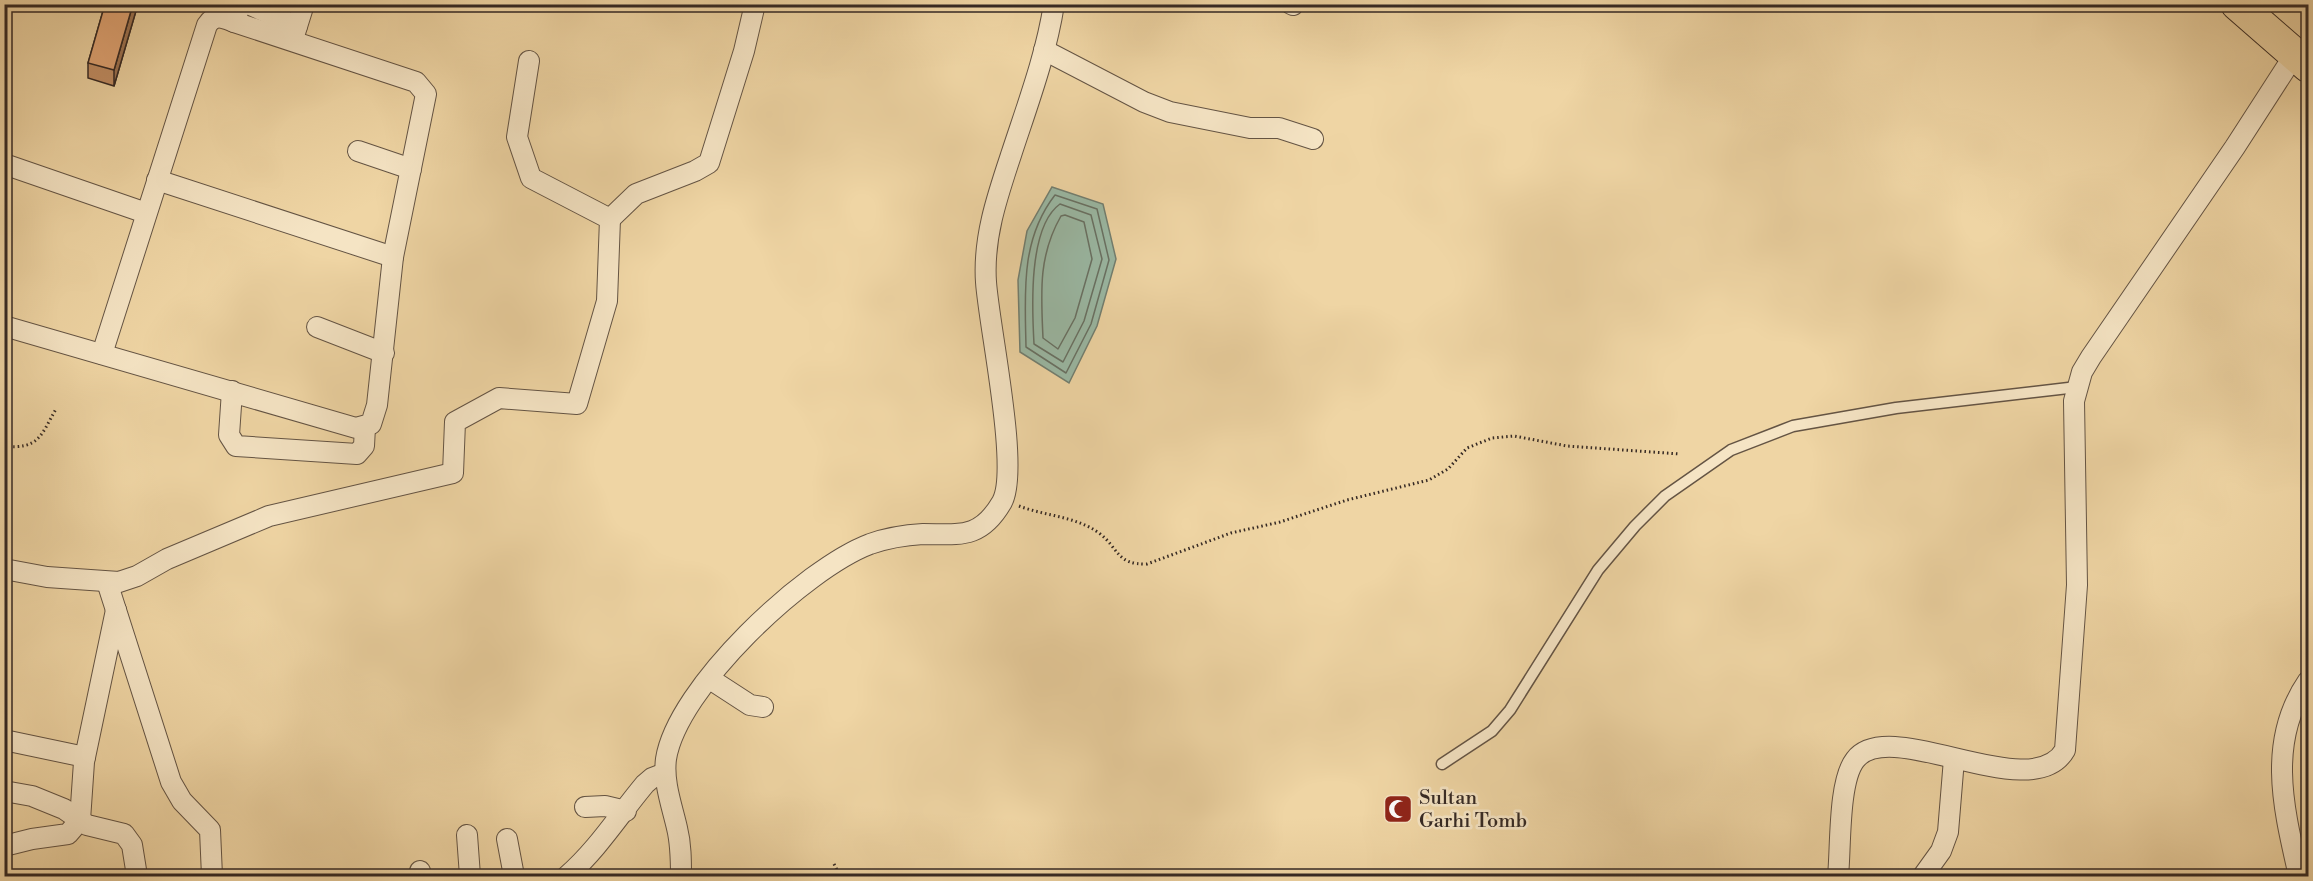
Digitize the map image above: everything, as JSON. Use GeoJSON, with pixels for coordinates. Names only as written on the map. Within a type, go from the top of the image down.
{"type":"FeatureCollection","features":[{"type":"Feature","properties":{"kind":"main road"},"geometry":{"type":"LineString","coordinates":[[2237,4],[2304,55]]}},
{"type":"Feature","properties":{"kind":"main road"},"geometry":{"type":"LineString","coordinates":[[2261,4],[2304,55]]}},
{"type":"Feature","properties":{"kind":"street"},"geometry":{"type":"LineString","coordinates":[[248,4],[295,33]]}},
{"type":"Feature","properties":{"kind":"street"},"geometry":{"type":"LineString","coordinates":[[295,33],[304,4]]}},
{"type":"Feature","properties":{"kind":"street"},"geometry":{"type":"LineString","coordinates":[[4,569],[47,577],[107,582],[137,576],[167,559],[269,516],[453,473],[455,422],[499,398],[578,404],[607,301],[610,219],[636,194],[695,171],[709,163],[735,82],[754,4]]}},
{"type":"Feature","properties":{"kind":"street"},"geometry":{"type":"LineString","coordinates":[[681,876],[681,851],[665,773],[672,738],[710,679],[747,634],[824,568],[855,551],[891,538],[925,534],[963,535],[987,521],[1003,500],[1007,478],[1006,449],[986,281],[986,252],[996,200],[1044,51],[1054,4]]}},
{"type":"Feature","properties":{"kind":"street"},"geometry":{"type":"LineString","coordinates":[[4,326],[356,428],[365,427],[374,419],[376,412],[393,257],[427,99],[424,88],[416,82],[295,33],[238,13],[214,18],[207,25],[102,354]]}},
{"type":"Feature","properties":{"kind":"street"},"geometry":{"type":"LineString","coordinates":[[1044,51],[1144,102],[1170,112],[1250,128],[1279,128],[1313,139]]}},
{"type":"Feature","properties":{"kind":"street"},"geometry":{"type":"LineString","coordinates":[[1838,876],[1846,783],[1854,761],[1861,753],[1879,746],[1896,746],[1954,759],[2028,769],[2051,764],[2060,759],[2065,750],[2077,585],[2074,409],[2077,387],[2091,357],[2235,147],[2304,55]]}},
{"type":"Feature","properties":{"kind":"street"},"geometry":{"type":"LineString","coordinates":[[529,61],[517,137],[531,178],[610,219]]}},
{"type":"Feature","properties":{"kind":"street"},"geometry":{"type":"LineString","coordinates":[[358,151],[411,169]]}},
{"type":"Feature","properties":{"kind":"street"},"geometry":{"type":"LineString","coordinates":[[4,164],[147,213]]}},
{"type":"Feature","properties":{"kind":"street"},"geometry":{"type":"LineString","coordinates":[[157,180],[393,257]]}},
{"type":"Feature","properties":{"kind":"street"},"geometry":{"type":"LineString","coordinates":[[317,327],[384,353]]}},
{"type":"Feature","properties":{"kind":"street"},"geometry":{"type":"LineString","coordinates":[[232,391],[229,435],[236,446],[357,454],[364,446],[365,427]]}},
{"type":"Feature","properties":{"kind":"street"},"geometry":{"type":"LineString","coordinates":[[107,582],[171,782],[182,801],[210,830],[212,876]]}},
{"type":"Feature","properties":{"kind":"street"},"geometry":{"type":"LineString","coordinates":[[4,846],[68,834],[80,820],[85,757],[116,609]]}},
{"type":"Feature","properties":{"kind":"street"},"geometry":{"type":"LineString","coordinates":[[710,679],[750,705],[763,707]]}},
{"type":"Feature","properties":{"kind":"street"},"geometry":{"type":"LineString","coordinates":[[2299,876],[2282,790],[2280,765],[2286,731],[2308,681]]}},
{"type":"Feature","properties":{"kind":"street"},"geometry":{"type":"LineString","coordinates":[[4,740],[85,757]]}},
{"type":"Feature","properties":{"kind":"street"},"geometry":{"type":"LineString","coordinates":[[1923,876],[1941,851],[1948,832],[1954,759]]}},
{"type":"Feature","properties":{"kind":"street"},"geometry":{"type":"LineString","coordinates":[[567,876],[586,860],[645,784],[665,773]]}},
{"type":"Feature","properties":{"kind":"street"},"geometry":{"type":"LineString","coordinates":[[4,790],[53,804],[99,829],[124,834],[130,839],[137,876]]}},
{"type":"Feature","properties":{"kind":"street"},"geometry":{"type":"LineString","coordinates":[[585,807],[605,806],[626,811]]}},
{"type":"Feature","properties":{"kind":"street"},"geometry":{"type":"LineString","coordinates":[[467,835],[470,876]]}},
{"type":"Feature","properties":{"kind":"street"},"geometry":{"type":"LineString","coordinates":[[507,839],[514,876]]}},
{"type":"Feature","properties":{"kind":"lane"},"geometry":{"type":"LineString","coordinates":[[1442,764],[1492,731],[1510,710],[1598,570],[1635,526],[1665,496],[1731,450],[1793,426],[1896,408],[2077,387]]}},
{"type":"Feature","properties":{"kind":"path"},"geometry":{"type":"LineString","coordinates":[[4,446],[29,446],[38,440],[56,409]]}},
{"type":"Feature","properties":{"kind":"path"},"geometry":{"type":"LineString","coordinates":[[1003,500],[1032,511],[1076,522],[1099,533],[1124,561],[1147,564],[1197,544],[1280,522],[1320,507],[1429,480],[1448,469],[1467,448],[1492,438],[1514,436],[1567,446],[1680,454]]}},
{"type":"Feature","properties":{"kind":"path"},"geometry":{"type":"LineString","coordinates":[[834,864],[840,876]]}},
{"type":"Feature","properties":{"kind":"water"},"geometry":{"type":"Polygon","coordinates":[[[1052,187],[1103,204],[1116,259],[1097,326],[1069,383],[1020,352],[1018,280],[1027,231],[1052,187]]]}},
{"type":"Feature","properties":{"kind":"building"},"geometry":{"type":"Polygon","coordinates":[[[105,4],[133,4],[114,70],[88,63],[105,4]]]}},
{"type":"Feature","properties":{"kind":"place","name":"Sultan Garhi Tomb"},"geometry":{"type":"Point","coordinates":[1398,809]}}]}
